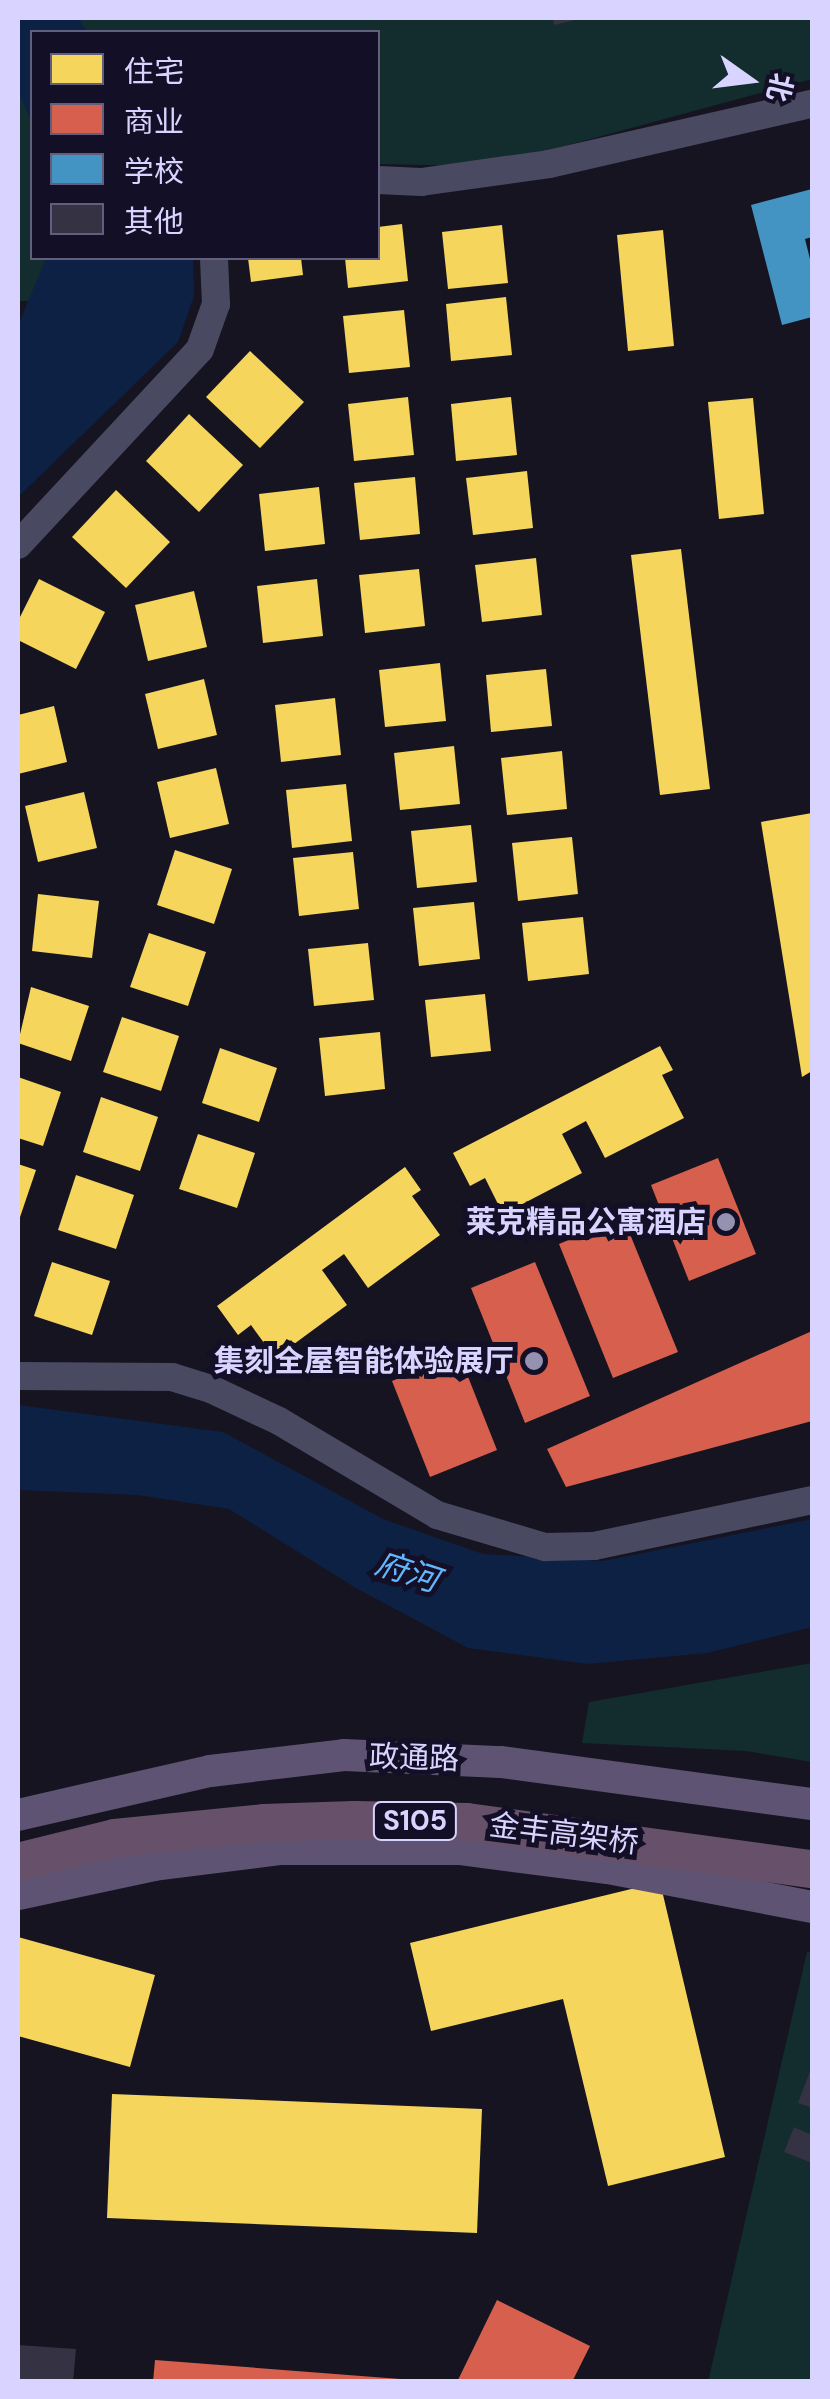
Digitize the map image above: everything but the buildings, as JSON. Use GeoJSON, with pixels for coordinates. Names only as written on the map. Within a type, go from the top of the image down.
{"type":"FeatureCollection","features":[{"type":"Feature","properties":{"kind":"highway","name":"金丰高架桥"},"geometry":{"type":"LineString","coordinates":[[18,1838],[203,1804],[356,1798],[528,1807],[812,1848]]}},
{"type":"Feature","properties":{"kind":"highway","name":"金丰高架桥"},"geometry":{"type":"LineString","coordinates":[[18,1862],[115,1838],[264,1822],[392,1821],[467,1822],[812,1869]]}},
{"type":"Feature","properties":{"kind":"main road","name":"政通路"},"geometry":{"type":"LineString","coordinates":[[18,1815],[210,1771],[344,1755],[501,1762],[812,1804]]}},
{"type":"Feature","properties":{"kind":"main road"},"geometry":{"type":"LineString","coordinates":[[18,1894],[154,1864],[281,1850],[458,1849],[608,1868],[812,1907]]}},
{"type":"Feature","properties":{"kind":"street"},"geometry":{"type":"LineString","coordinates":[[380,180],[421,182],[549,164],[812,104]]}},
{"type":"Feature","properties":{"kind":"street"},"geometry":{"type":"LineString","coordinates":[[18,545],[200,349],[216,304],[214,260]]}},
{"type":"Feature","properties":{"kind":"street"},"geometry":{"type":"LineString","coordinates":[[18,1376],[172,1378],[211,1389],[279,1420],[437,1516],[545,1547],[594,1546],[812,1500]]}},
{"type":"Feature","properties":{"kind":"green space"},"geometry":{"type":"Polygon","coordinates":[[[18,18],[812,18],[812,79],[539,153],[472,166],[380,164],[380,30],[30,30],[30,260],[147,260],[107,301],[18,301],[18,18]]]}},
{"type":"Feature","properties":{"kind":"green space"},"geometry":{"type":"Polygon","coordinates":[[[812,1663],[812,1762],[746,1751],[582,1743],[589,1702],[812,1663]]]}},
{"type":"Feature","properties":{"kind":"green space"},"geometry":{"type":"Polygon","coordinates":[[[807,1952],[812,1952],[812,2381],[708,2382],[807,1952]]]}},
{"type":"Feature","properties":{"kind":"water"},"geometry":{"type":"Polygon","coordinates":[[[18,18],[79,18],[86,30],[30,30],[30,118],[18,91],[18,18]]]}},
{"type":"Feature","properties":{"kind":"water"},"geometry":{"type":"Polygon","coordinates":[[[45,260],[193,260],[194,296],[178,342],[18,497],[18,326],[45,260]]]}},
{"type":"Feature","properties":{"kind":"water","name":"府河"},"geometry":{"type":"Polygon","coordinates":[[[18,1405],[223,1432],[383,1519],[483,1554],[603,1561],[812,1519],[812,1627],[707,1653],[588,1664],[468,1648],[356,1588],[229,1509],[138,1495],[18,1490],[18,1405]]]}},
{"type":"Feature","properties":{"kind":"place","name":"莱克精品公寓酒店"},"geometry":{"type":"Point","coordinates":[726,1222]}},
{"type":"Feature","properties":{"kind":"place","name":"集刻全屋智能体验展厅"},"geometry":{"type":"Point","coordinates":[534,1361]}}]}
